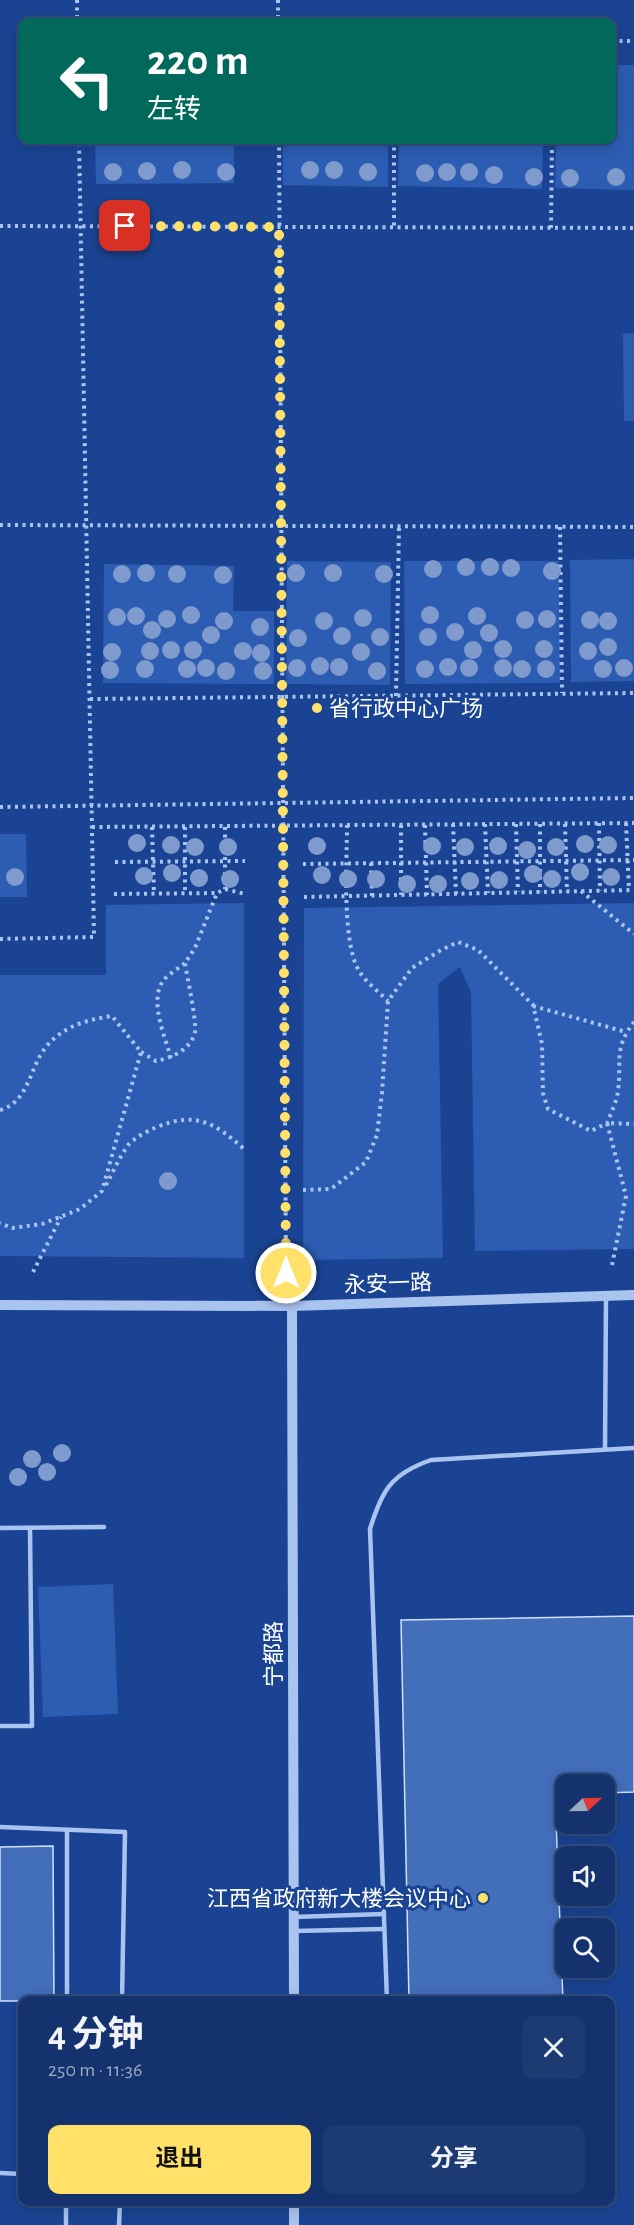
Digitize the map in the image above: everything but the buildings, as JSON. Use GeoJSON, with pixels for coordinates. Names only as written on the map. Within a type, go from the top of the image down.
{"type":"FeatureCollection","features":[{"type":"Feature","properties":{"kind":"street","name":"永安一路"},"geometry":{"type":"LineString","coordinates":[[0,1305],[292,1306],[634,1295]]}},
{"type":"Feature","properties":{"kind":"street","name":"宁都路"},"geometry":{"type":"LineString","coordinates":[[292,1306],[294,1996]]}},
{"type":"Feature","properties":{"kind":"street"},"geometry":{"type":"LineString","coordinates":[[294,2206],[294,2225]]}},
{"type":"Feature","properties":{"kind":"lane"},"geometry":{"type":"LineString","coordinates":[[605,1449],[606,1296]]}},
{"type":"Feature","properties":{"kind":"lane"},"geometry":{"type":"LineString","coordinates":[[387,1996],[370,1529],[378,1503],[392,1481],[410,1468],[431,1461],[634,1448]]}},
{"type":"Feature","properties":{"kind":"lane"},"geometry":{"type":"LineString","coordinates":[[0,1726],[32,1726],[30,1527]]}},
{"type":"Feature","properties":{"kind":"lane"},"geometry":{"type":"LineString","coordinates":[[0,1528],[104,1527]]}},
{"type":"Feature","properties":{"kind":"lane"},"geometry":{"type":"LineString","coordinates":[[0,1827],[125,1832],[122,1996]]}},
{"type":"Feature","properties":{"kind":"lane"},"geometry":{"type":"LineString","coordinates":[[67,1830],[67,1996]]}},
{"type":"Feature","properties":{"kind":"lane"},"geometry":{"type":"LineString","coordinates":[[293,1917],[384,1914]]}},
{"type":"Feature","properties":{"kind":"lane"},"geometry":{"type":"LineString","coordinates":[[294,1931],[384,1929]]}},
{"type":"Feature","properties":{"kind":"lane"},"geometry":{"type":"LineString","coordinates":[[0,2174],[18,2174]]}},
{"type":"Feature","properties":{"kind":"lane"},"geometry":{"type":"LineString","coordinates":[[66,2206],[66,2225]]}},
{"type":"Feature","properties":{"kind":"lane"},"geometry":{"type":"LineString","coordinates":[[119,2225],[120,2206]]}},
{"type":"Feature","properties":{"kind":"path"},"geometry":{"type":"LineString","coordinates":[[77,0],[77,18]]}},
{"type":"Feature","properties":{"kind":"path"},"geometry":{"type":"LineString","coordinates":[[278,0],[278,18]]}},
{"type":"Feature","properties":{"kind":"path"},"geometry":{"type":"LineString","coordinates":[[616,41],[634,41]]}},
{"type":"Feature","properties":{"kind":"path"},"geometry":{"type":"LineString","coordinates":[[0,939],[94,937],[79,144]]}},
{"type":"Feature","properties":{"kind":"path"},"geometry":{"type":"LineString","coordinates":[[279,144],[286,1273]]}},
{"type":"Feature","properties":{"kind":"path"},"geometry":{"type":"LineString","coordinates":[[394,144],[394,227]]}},
{"type":"Feature","properties":{"kind":"path"},"geometry":{"type":"LineString","coordinates":[[551,228],[552,144]]}},
{"type":"Feature","properties":{"kind":"path"},"geometry":{"type":"LineString","coordinates":[[0,226],[634,228]]}},
{"type":"Feature","properties":{"kind":"path"},"geometry":{"type":"LineString","coordinates":[[0,525],[634,527]]}},
{"type":"Feature","properties":{"kind":"path"},"geometry":{"type":"LineString","coordinates":[[396,696],[399,526]]}},
{"type":"Feature","properties":{"kind":"path"},"geometry":{"type":"LineString","coordinates":[[560,527],[562,693]]}},
{"type":"Feature","properties":{"kind":"path"},"geometry":{"type":"LineString","coordinates":[[90,699],[634,693]]}},
{"type":"Feature","properties":{"kind":"path"},"geometry":{"type":"LineString","coordinates":[[0,807],[634,798]]}},
{"type":"Feature","properties":{"kind":"path"},"geometry":{"type":"LineString","coordinates":[[599,823],[600,891]]}},
{"type":"Feature","properties":{"kind":"path"},"geometry":{"type":"LineString","coordinates":[[304,897],[632,890],[626,823]]}},
{"type":"Feature","properties":{"kind":"path"},"geometry":{"type":"LineString","coordinates":[[92,827],[634,823]]}},
{"type":"Feature","properties":{"kind":"path"},"geometry":{"type":"LineString","coordinates":[[485,824],[488,893]]}},
{"type":"Feature","properties":{"kind":"path"},"geometry":{"type":"LineString","coordinates":[[516,824],[518,893]]}},
{"type":"Feature","properties":{"kind":"path"},"geometry":{"type":"LineString","coordinates":[[540,824],[540,892]]}},
{"type":"Feature","properties":{"kind":"path"},"geometry":{"type":"LineString","coordinates":[[566,824],[567,892]]}},
{"type":"Feature","properties":{"kind":"path"},"geometry":{"type":"LineString","coordinates":[[347,825],[347,896],[351,952],[360,973],[387,1001]]}},
{"type":"Feature","properties":{"kind":"path"},"geometry":{"type":"LineString","coordinates":[[401,825],[401,895]]}},
{"type":"Feature","properties":{"kind":"path"},"geometry":{"type":"LineString","coordinates":[[425,825],[427,894]]}},
{"type":"Feature","properties":{"kind":"path"},"geometry":{"type":"LineString","coordinates":[[453,825],[456,894]]}},
{"type":"Feature","properties":{"kind":"path"},"geometry":{"type":"LineString","coordinates":[[225,826],[225,889]]}},
{"type":"Feature","properties":{"kind":"path"},"geometry":{"type":"LineString","coordinates":[[152,827],[154,894]]}},
{"type":"Feature","properties":{"kind":"path"},"geometry":{"type":"LineString","coordinates":[[185,827],[185,893]]}},
{"type":"Feature","properties":{"kind":"path"},"geometry":{"type":"LineString","coordinates":[[303,864],[634,860]]}},
{"type":"Feature","properties":{"kind":"path"},"geometry":{"type":"LineString","coordinates":[[115,862],[244,861]]}},
{"type":"Feature","properties":{"kind":"path"},"geometry":{"type":"LineString","coordinates":[[371,863],[372,896]]}},
{"type":"Feature","properties":{"kind":"path"},"geometry":{"type":"LineString","coordinates":[[114,894],[217,893],[225,889],[245,894]]}},
{"type":"Feature","properties":{"kind":"path"},"geometry":{"type":"LineString","coordinates":[[581,891],[634,934]]}},
{"type":"Feature","properties":{"kind":"path"},"geometry":{"type":"LineString","coordinates":[[171,1059],[158,1010],[157,992],[164,980],[185,963],[200,937],[217,893]]}},
{"type":"Feature","properties":{"kind":"path"},"geometry":{"type":"LineString","coordinates":[[303,1190],[331,1189],[366,1162],[377,1135],[382,1093],[387,1001],[412,968],[441,950],[459,942],[478,950],[533,1005],[626,1032]]}},
{"type":"Feature","properties":{"kind":"path"},"geometry":{"type":"LineString","coordinates":[[0,1110],[6,1108],[27,1087],[43,1051],[64,1031],[86,1020],[112,1016],[141,1052],[156,1061],[171,1059],[186,1047],[195,1032],[185,963]]}},
{"type":"Feature","properties":{"kind":"path"},"geometry":{"type":"LineString","coordinates":[[533,1005],[542,1044],[543,1093],[548,1109],[591,1131],[607,1123],[634,1124]]}},
{"type":"Feature","properties":{"kind":"path"},"geometry":{"type":"LineString","coordinates":[[612,1265],[626,1196],[607,1123],[618,1092],[618,1054],[626,1032],[634,1022]]}},
{"type":"Feature","properties":{"kind":"path"},"geometry":{"type":"LineString","coordinates":[[102,1191],[141,1052]]}},
{"type":"Feature","properties":{"kind":"path"},"geometry":{"type":"LineString","coordinates":[[0,1223],[12,1228],[42,1224],[80,1209],[102,1191],[130,1143],[147,1131],[171,1121],[200,1119],[221,1129],[244,1149]]}},
{"type":"Feature","properties":{"kind":"path"},"geometry":{"type":"LineString","coordinates":[[33,1272],[62,1216]]}},
{"type":"Feature","properties":{"kind":"shaded area"},"geometry":{"type":"Polygon","coordinates":[[[616,65],[634,65],[634,190],[555,188],[556,144],[616,144],[616,65]]]}},
{"type":"Feature","properties":{"kind":"shaded area"},"geometry":{"type":"Polygon","coordinates":[[[95,144],[234,144],[234,183],[96,184],[95,144]]]}},
{"type":"Feature","properties":{"kind":"shaded area"},"geometry":{"type":"Polygon","coordinates":[[[283,144],[388,144],[388,187],[283,185],[283,144]]]}},
{"type":"Feature","properties":{"kind":"shaded area"},"geometry":{"type":"Polygon","coordinates":[[[399,144],[543,144],[542,189],[398,186],[399,144]]]}},
{"type":"Feature","properties":{"kind":"shaded area"},"geometry":{"type":"Polygon","coordinates":[[[634,333],[634,421],[624,421],[623,334],[634,333]]]}},
{"type":"Feature","properties":{"kind":"shaded area"},"geometry":{"type":"Polygon","coordinates":[[[634,559],[634,681],[571,682],[570,560],[634,559]]]}},
{"type":"Feature","properties":{"kind":"shaded area"},"geometry":{"type":"Polygon","coordinates":[[[287,561],[391,562],[390,685],[286,684],[287,561]]]}},
{"type":"Feature","properties":{"kind":"shaded area"},"geometry":{"type":"Polygon","coordinates":[[[404,561],[559,561],[560,683],[405,684],[404,561]]]}},
{"type":"Feature","properties":{"kind":"shaded area"},"geometry":{"type":"Polygon","coordinates":[[[104,564],[234,566],[233,611],[274,611],[274,684],[103,683],[104,564]]]}},
{"type":"Feature","properties":{"kind":"shaded area"},"geometry":{"type":"Polygon","coordinates":[[[0,834],[26,834],[27,897],[0,897],[0,834]]]}},
{"type":"Feature","properties":{"kind":"shaded area"},"geometry":{"type":"Polygon","coordinates":[[[244,903],[244,1258],[0,1256],[0,975],[106,975],[106,905],[244,903]]]}},
{"type":"Feature","properties":{"kind":"shaded area"},"geometry":{"type":"Polygon","coordinates":[[[634,903],[634,1249],[475,1251],[471,993],[460,967],[438,984],[443,1258],[303,1260],[304,908],[634,903]]]}},
{"type":"Feature","properties":{"kind":"shaded area"},"geometry":{"type":"Polygon","coordinates":[[[113,1584],[118,1714],[43,1717],[38,1587],[113,1584]]]}},
{"type":"Feature","properties":{"kind":"place","name":"省行政中心广场"},"geometry":{"type":"Point","coordinates":[317,708]}},
{"type":"Feature","properties":{"kind":"place","name":"江西省政府新大楼会议中心"},"geometry":{"type":"Point","coordinates":[483,1898]}},
{"type":"Feature","properties":{"kind":"route"},"geometry":{"type":"LineString","coordinates":[[125,226],[279,227],[286,1273]]}}]}
